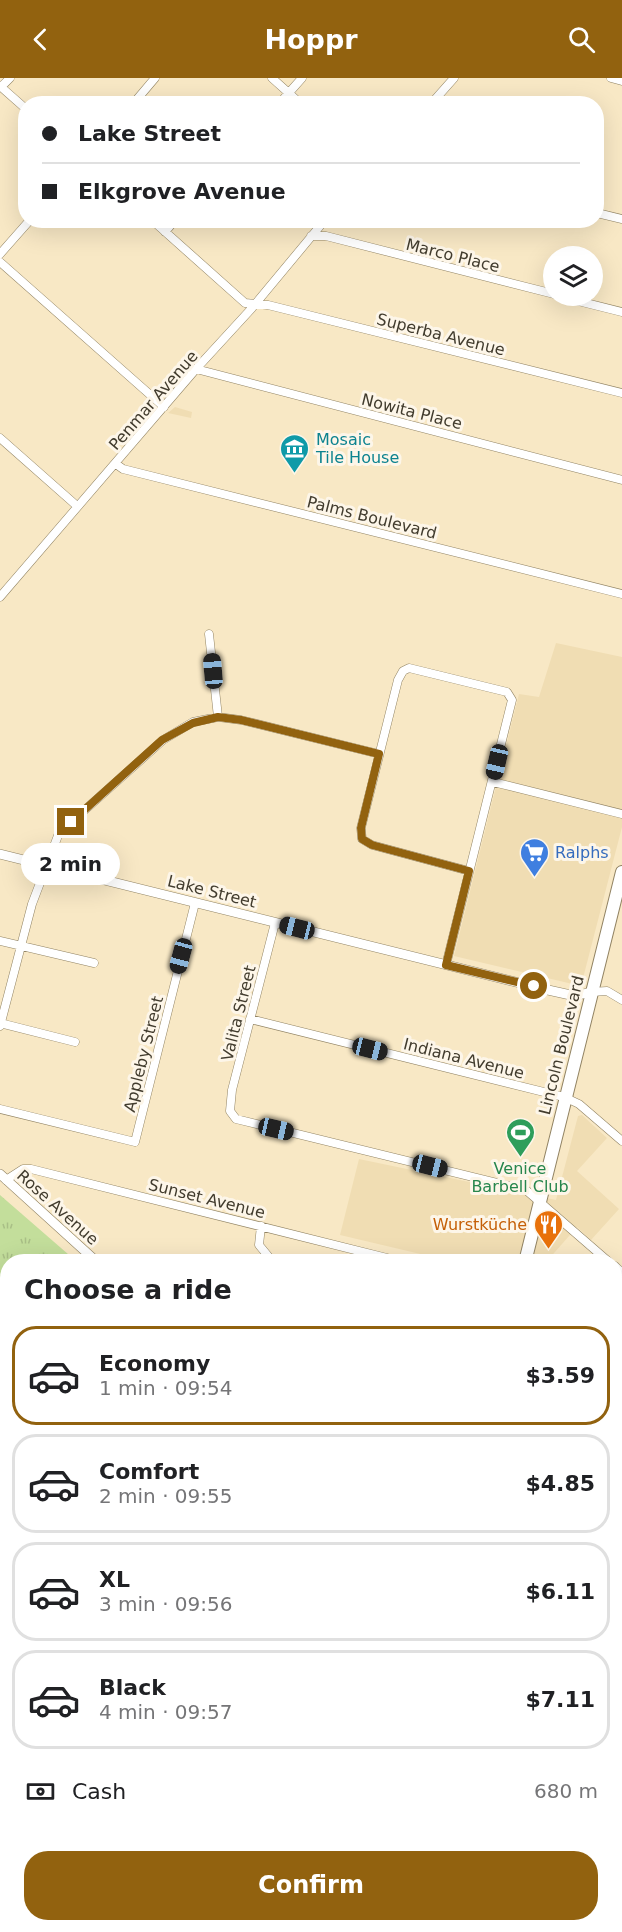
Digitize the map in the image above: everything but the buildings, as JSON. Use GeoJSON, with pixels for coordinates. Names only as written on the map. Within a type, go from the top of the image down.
{"type":"FeatureCollection","features":[{"type":"Feature","properties":{"kind":"highway","name":"Lincoln Boulevard"},"geometry":{"type":"LineString","coordinates":[[527,1254],[564,1097],[622,872]]}},
{"type":"Feature","properties":{"kind":"street"},"geometry":{"type":"LineString","coordinates":[[10,78],[1,87],[18,102]]}},
{"type":"Feature","properties":{"kind":"street"},"geometry":{"type":"LineString","coordinates":[[140,96],[155,78]]}},
{"type":"Feature","properties":{"kind":"street"},"geometry":{"type":"LineString","coordinates":[[272,78],[283,96]]}},
{"type":"Feature","properties":{"kind":"street"},"geometry":{"type":"LineString","coordinates":[[286,96],[302,78]]}},
{"type":"Feature","properties":{"kind":"street"},"geometry":{"type":"LineString","coordinates":[[438,96],[454,78]]}},
{"type":"Feature","properties":{"kind":"street"},"geometry":{"type":"LineString","coordinates":[[611,78],[622,81]]}},
{"type":"Feature","properties":{"kind":"street"},"geometry":{"type":"LineString","coordinates":[[604,215],[622,219]]}},
{"type":"Feature","properties":{"kind":"street"},"geometry":{"type":"LineString","coordinates":[[0,254],[23,228]]}},
{"type":"Feature","properties":{"kind":"street"},"geometry":{"type":"LineString","coordinates":[[161,228],[245,303],[254,304]]}},
{"type":"Feature","properties":{"kind":"street"},"geometry":{"type":"LineString","coordinates":[[165,232],[168,228]]}},
{"type":"Feature","properties":{"kind":"street","name":"Penmar Avenue"},"geometry":{"type":"LineString","coordinates":[[0,597],[318,228]]}},
{"type":"Feature","properties":{"kind":"street","name":"Marco Place"},"geometry":{"type":"LineString","coordinates":[[311,236],[327,236],[543,291]]}},
{"type":"Feature","properties":{"kind":"street"},"geometry":{"type":"LineString","coordinates":[[0,262],[164,407]]}},
{"type":"Feature","properties":{"kind":"street","name":"Superba Avenue"},"geometry":{"type":"LineString","coordinates":[[254,304],[268,305],[622,393]]}},
{"type":"Feature","properties":{"kind":"street"},"geometry":{"type":"LineString","coordinates":[[598,306],[622,312]]}},
{"type":"Feature","properties":{"kind":"street","name":"Nowita Place"},"geometry":{"type":"LineString","coordinates":[[195,369],[622,480]]}},
{"type":"Feature","properties":{"kind":"street"},"geometry":{"type":"LineString","coordinates":[[0,438],[77,506]]}},
{"type":"Feature","properties":{"kind":"street","name":"Palms Boulevard"},"geometry":{"type":"LineString","coordinates":[[116,464],[123,469],[622,594]]}},
{"type":"Feature","properties":{"kind":"street"},"geometry":{"type":"LineString","coordinates":[[209,634],[218,717]]}},
{"type":"Feature","properties":{"kind":"street"},"geometry":{"type":"LineString","coordinates":[[446,965],[492,782],[511,694],[415,669],[403,671],[398,680],[379,754],[361,828],[362,839],[380,848],[469,871]]}},
{"type":"Feature","properties":{"kind":"street"},"geometry":{"type":"LineString","coordinates":[[75,1042],[0,1024],[34,897],[59,833],[150,751],[174,732],[193,723],[218,717],[241,720],[379,754]]}},
{"type":"Feature","properties":{"kind":"street"},"geometry":{"type":"LineString","coordinates":[[492,782],[622,814]]}},
{"type":"Feature","properties":{"kind":"street","name":"Lake Street"},"geometry":{"type":"LineString","coordinates":[[0,854],[575,996],[591,992]]}},
{"type":"Feature","properties":{"kind":"street","name":"Appleby Street"},"geometry":{"type":"LineString","coordinates":[[0,1109],[135,1142],[195,903]]}},
{"type":"Feature","properties":{"kind":"street","name":"Valita Street"},"geometry":{"type":"LineString","coordinates":[[275,923],[232,1090],[230,1111],[236,1119],[518,1188],[539,1199]]}},
{"type":"Feature","properties":{"kind":"street"},"geometry":{"type":"LineString","coordinates":[[0,941],[94,963]]}},
{"type":"Feature","properties":{"kind":"street"},"geometry":{"type":"LineString","coordinates":[[591,992],[607,991],[622,1000]]}},
{"type":"Feature","properties":{"kind":"street","name":"Indiana Avenue"},"geometry":{"type":"LineString","coordinates":[[250,1019],[564,1097],[579,1104],[622,1141]]}},
{"type":"Feature","properties":{"kind":"street","name":"Sunset Avenue"},"geometry":{"type":"LineString","coordinates":[[3,1177],[23,1169],[31,1169],[371,1254]]}},
{"type":"Feature","properties":{"kind":"street","name":"Rose Avenue"},"geometry":{"type":"LineString","coordinates":[[3,1177],[88,1254]]}},
{"type":"Feature","properties":{"kind":"street"},"geometry":{"type":"LineString","coordinates":[[539,1199],[600,1254]]}},
{"type":"Feature","properties":{"kind":"street"},"geometry":{"type":"LineString","coordinates":[[261,1226],[259,1245],[263,1254]]}},
{"type":"Feature","properties":{"kind":"shaded area"},"geometry":{"type":"Polygon","coordinates":[[[175,407],[192,412],[191,418],[168,413],[175,407]]]}},
{"type":"Feature","properties":{"kind":"shaded area"},"geometry":{"type":"Polygon","coordinates":[[[556,643],[622,657],[622,827],[581,986],[454,956],[519,694],[539,697],[556,643]]]}},
{"type":"Feature","properties":{"kind":"shaded area"},"geometry":{"type":"Polygon","coordinates":[[[582,1115],[607,1138],[577,1171],[619,1209],[591,1240],[577,1227],[553,1254],[420,1254],[340,1235],[359,1159],[556,1200],[578,1116],[582,1115]]]}},
{"type":"Feature","properties":{"kind":"green space"},"geometry":{"type":"Polygon","coordinates":[[[0,1195],[68,1254],[0,1254],[0,1195]]]}},
{"type":"Feature","properties":{"kind":"place","name":"Mosaic Tile House"},"geometry":{"type":"Point","coordinates":[295,474]}},
{"type":"Feature","properties":{"kind":"place","name":"Ralphs"},"geometry":{"type":"Point","coordinates":[534,878]}},
{"type":"Feature","properties":{"kind":"place","name":"Venice Barbell Club"},"geometry":{"type":"Point","coordinates":[520,1158]}},
{"type":"Feature","properties":{"kind":"place","name":"Wurstküche"},"geometry":{"type":"Point","coordinates":[548,1250]}},
{"type":"Feature","properties":{"kind":"route"},"geometry":{"type":"LineString","coordinates":[[71,822],[162,740],[193,723],[218,717],[241,720],[379,754],[361,828],[362,839],[372,845],[469,871],[446,965],[534,986]]}}]}
